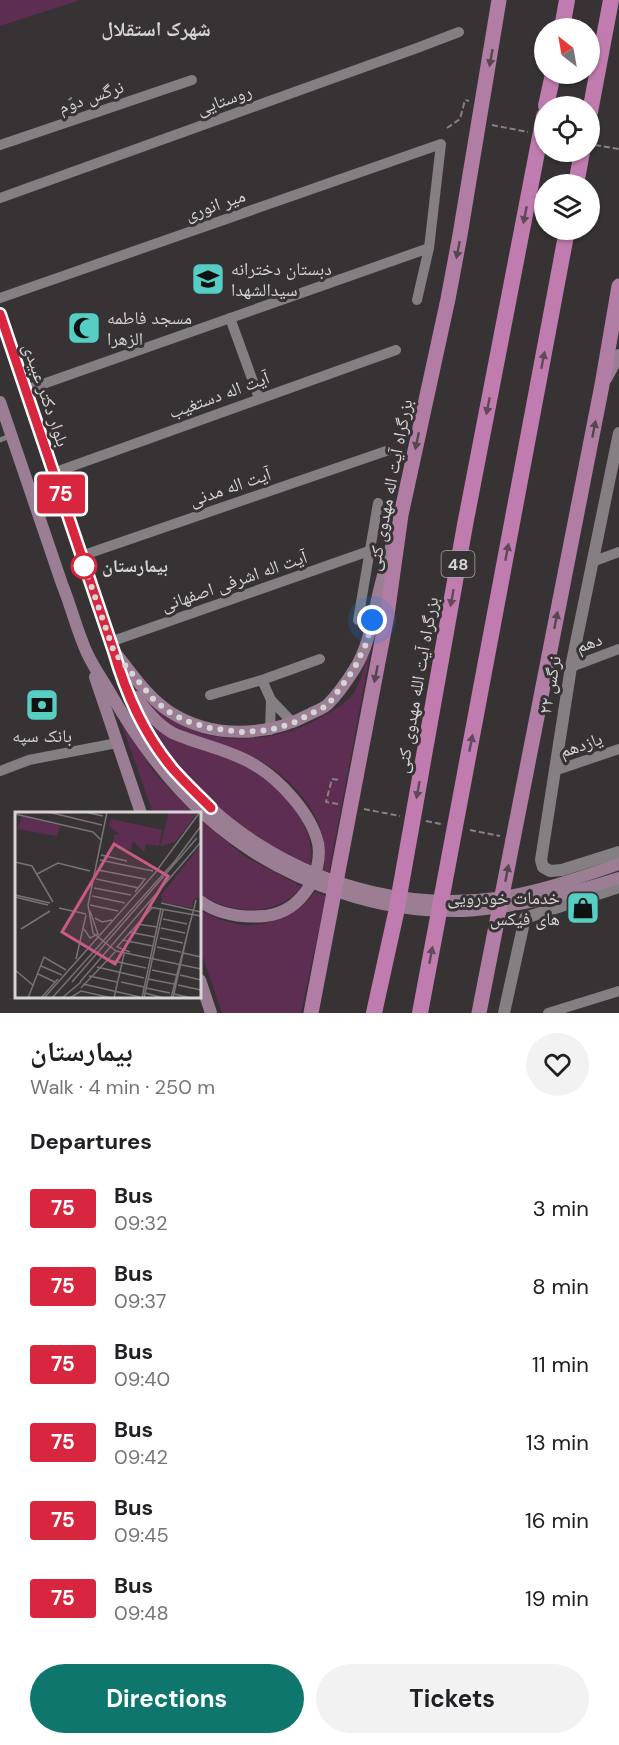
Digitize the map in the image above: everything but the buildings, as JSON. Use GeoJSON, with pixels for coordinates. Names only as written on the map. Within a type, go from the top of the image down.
{"type":"FeatureCollection","features":[{"type":"Feature","properties":{"kind":"highway"},"geometry":{"type":"LineString","coordinates":[[564,18],[567,0]]}},
{"type":"Feature","properties":{"kind":"highway"},"geometry":{"type":"LineString","coordinates":[[593,96],[610,0]]}},
{"type":"Feature","properties":{"kind":"highway","name":"بزرگراه آیت الله مهدوی کنی"},"geometry":{"type":"LineString","coordinates":[[374,1013],[396,913],[465,525],[535,162]]}},
{"type":"Feature","properties":{"kind":"highway"},"geometry":{"type":"LineString","coordinates":[[420,1013],[565,240]]}},
{"type":"Feature","properties":{"kind":"main road","name":"بزرگراه آیت اله مهدوی کنی"},"geometry":{"type":"LineString","coordinates":[[311,1013],[387,615],[401,515],[452,278],[500,0]]}},
{"type":"Feature","properties":{"kind":"main road"},"geometry":{"type":"LineString","coordinates":[[479,1013],[602,385],[619,286]]}},
{"type":"Feature","properties":{"kind":"main road","name":"بلوار دکتر عبیدی"},"geometry":{"type":"LineString","coordinates":[[0,314],[122,680],[145,728],[161,753],[185,783],[211,808],[248,838],[299,868],[353,887],[392,897],[432,900],[495,898],[527,893],[619,864]]}},
{"type":"Feature","properties":{"kind":"main road"},"geometry":{"type":"LineString","coordinates":[[602,385],[619,355]]}},
{"type":"Feature","properties":{"kind":"main road"},"geometry":{"type":"LineString","coordinates":[[0,402],[6,438],[87,653],[141,812]]}},
{"type":"Feature","properties":{"kind":"main road"},"geometry":{"type":"LineString","coordinates":[[112,647],[154,700],[169,712],[186,721],[210,728],[241,732],[270,730],[293,723],[328,705],[354,669],[367,642],[380,584],[401,515]]}},
{"type":"Feature","properties":{"kind":"main road"},"geometry":{"type":"LineString","coordinates":[[87,653],[130,727],[153,759],[188,799],[216,826],[245,848],[299,878],[338,892],[390,906],[463,911],[557,897],[619,878]]}},
{"type":"Feature","properties":{"kind":"main road"},"geometry":{"type":"LineString","coordinates":[[122,680],[150,715],[172,733],[229,753],[274,778],[296,801],[311,825],[318,844],[317,868],[313,879],[295,904],[271,916],[249,918],[223,913],[201,902]]}},
{"type":"Feature","properties":{"kind":"main road"},"geometry":{"type":"LineString","coordinates":[[201,983],[211,1013]]}},
{"type":"Feature","properties":{"kind":"street","name":"روستایی"},"geometry":{"type":"LineString","coordinates":[[0,198],[459,32]]}},
{"type":"Feature","properties":{"kind":"street","name":"نرگس دوّم"},"geometry":{"type":"LineString","coordinates":[[0,146],[192,80]]}},
{"type":"Feature","properties":{"kind":"street","name":"میر انوری"},"geometry":{"type":"LineString","coordinates":[[0,298],[441,144],[429,248]]}},
{"type":"Feature","properties":{"kind":"street"},"geometry":{"type":"LineString","coordinates":[[417,300],[429,248]]}},
{"type":"Feature","properties":{"kind":"street"},"geometry":{"type":"LineString","coordinates":[[26,390],[429,248]]}},
{"type":"Feature","properties":{"kind":"street"},"geometry":{"type":"LineString","coordinates":[[230,318],[259,398]]}},
{"type":"Feature","properties":{"kind":"street","name":"آیت اله دستغیب"},"geometry":{"type":"LineString","coordinates":[[53,473],[396,350]]}},
{"type":"Feature","properties":{"kind":"street","name":"نرگس ۲۲"},"geometry":{"type":"LineString","coordinates":[[619,433],[571,667],[541,860],[543,867],[550,871],[562,870],[619,852]]}},
{"type":"Feature","properties":{"kind":"street","name":"آیت اله مدنی"},"geometry":{"type":"LineString","coordinates":[[81,556],[389,450]]}},
{"type":"Feature","properties":{"kind":"street"},"geometry":{"type":"LineString","coordinates":[[358,620],[378,503]]}},
{"type":"Feature","properties":{"kind":"street","name":"آیت اله اشرفی اصفهانی"},"geometry":{"type":"LineString","coordinates":[[112,647],[369,551]]}},
{"type":"Feature","properties":{"kind":"street"},"geometry":{"type":"LineString","coordinates":[[592,562],[619,552]]}},
{"type":"Feature","properties":{"kind":"street","name":"دهم"},"geometry":{"type":"LineString","coordinates":[[571,667],[619,649]]}},
{"type":"Feature","properties":{"kind":"street"},"geometry":{"type":"LineString","coordinates":[[210,695],[262,680],[320,659]]}},
{"type":"Feature","properties":{"kind":"street"},"geometry":{"type":"LineString","coordinates":[[262,680],[271,700],[293,723]]}},
{"type":"Feature","properties":{"kind":"street"},"geometry":{"type":"LineString","coordinates":[[270,730],[271,700]]}},
{"type":"Feature","properties":{"kind":"street"},"geometry":{"type":"LineString","coordinates":[[0,771],[29,760],[117,742]]}},
{"type":"Feature","properties":{"kind":"street","name":"یازدهم"},"geometry":{"type":"LineString","coordinates":[[554,771],[619,749]]}},
{"type":"Feature","properties":{"kind":"street"},"geometry":{"type":"LineString","coordinates":[[504,1013],[525,918],[619,887]]}},
{"type":"Feature","properties":{"kind":"street"},"geometry":{"type":"LineString","coordinates":[[548,1013],[619,991]]}},
{"type":"Feature","properties":{"kind":"lane"},"geometry":{"type":"LineString","coordinates":[[493,0],[496,20]]}},
{"type":"Feature","properties":{"kind":"path"},"geometry":{"type":"LineString","coordinates":[[447,128],[460,119],[465,100]]}},
{"type":"Feature","properties":{"kind":"path"},"geometry":{"type":"LineString","coordinates":[[491,125],[534,133]]}},
{"type":"Feature","properties":{"kind":"path"},"geometry":{"type":"LineString","coordinates":[[600,146],[619,149]]}},
{"type":"Feature","properties":{"kind":"path"},"geometry":{"type":"LineString","coordinates":[[332,779],[326,802],[338,804]]}},
{"type":"Feature","properties":{"kind":"path"},"geometry":{"type":"LineString","coordinates":[[361,809],[406,818]]}},
{"type":"Feature","properties":{"kind":"path"},"geometry":{"type":"LineString","coordinates":[[418,820],[441,824]]}},
{"type":"Feature","properties":{"kind":"path"},"geometry":{"type":"LineString","coordinates":[[464,829],[510,838]]}},
{"type":"Feature","properties":{"kind":"shaded area"},"geometry":{"type":"Polygon","coordinates":[[[0,0],[80,0],[0,26],[0,0]]]}},
{"type":"Feature","properties":{"kind":"shaded area"},"geometry":{"type":"Polygon","coordinates":[[[375,628],[329,872],[323,870],[325,851],[322,833],[315,815],[305,799],[291,784],[277,771],[244,753],[178,731],[158,715],[131,681],[160,711],[187,728],[222,737],[260,737],[278,734],[312,722],[334,710],[353,694],[366,662],[375,628]]]}},
{"type":"Feature","properties":{"kind":"shaded area"},"geometry":{"type":"Polygon","coordinates":[[[141,711],[237,761],[272,785],[290,804],[305,827],[311,852],[310,865],[252,837],[225,815],[181,770],[141,711]]]}},
{"type":"Feature","properties":{"kind":"shaded area"},"geometry":{"type":"Polygon","coordinates":[[[118,714],[153,771],[192,812],[153,812],[118,714]]]}},
{"type":"Feature","properties":{"kind":"shaded area"},"geometry":{"type":"Polygon","coordinates":[[[201,820],[244,856],[302,887],[279,904],[255,910],[228,907],[202,896],[201,820]]]}},
{"type":"Feature","properties":{"kind":"shaded area"},"geometry":{"type":"Polygon","coordinates":[[[315,892],[326,896],[301,1013],[222,1013],[201,952],[201,910],[230,923],[250,925],[281,918],[304,904],[315,892]]]}},
{"type":"Feature","properties":{"kind":"bus line","name":"75"},"geometry":{"type":"LineString","coordinates":[[0,314],[122,680],[145,728],[161,753],[185,783],[211,808]]}},
{"type":"Feature","properties":{"kind":"place","name":"دبستان دخترانه سیدالشهدا"},"geometry":{"type":"Point","coordinates":[208,279]}},
{"type":"Feature","properties":{"kind":"place","name":"مسجد فاطمه الزهرا"},"geometry":{"type":"Point","coordinates":[84,328]}},
{"type":"Feature","properties":{"kind":"place","name":"بیمارستان"},"geometry":{"type":"Point","coordinates":[84,566]}},
{"type":"Feature","properties":{"kind":"place","name":"بانک سپه"},"geometry":{"type":"Point","coordinates":[42,705]}},
{"type":"Feature","properties":{"kind":"place","name":"خدمات خودرویی های فیکس"},"geometry":{"type":"Point","coordinates":[583,908]}},
{"type":"Feature","properties":{"kind":"district","name":"شهرک استقلال"},"geometry":{"type":"Point","coordinates":[156,29]}},
{"type":"Feature","properties":{"kind":"route"},"geometry":{"type":"LineString","coordinates":[[84,566],[81,556],[114,652],[154,700],[169,712],[186,721],[210,728],[241,732],[270,730],[293,723],[328,705],[354,669],[367,642],[372,620]]}}]}
